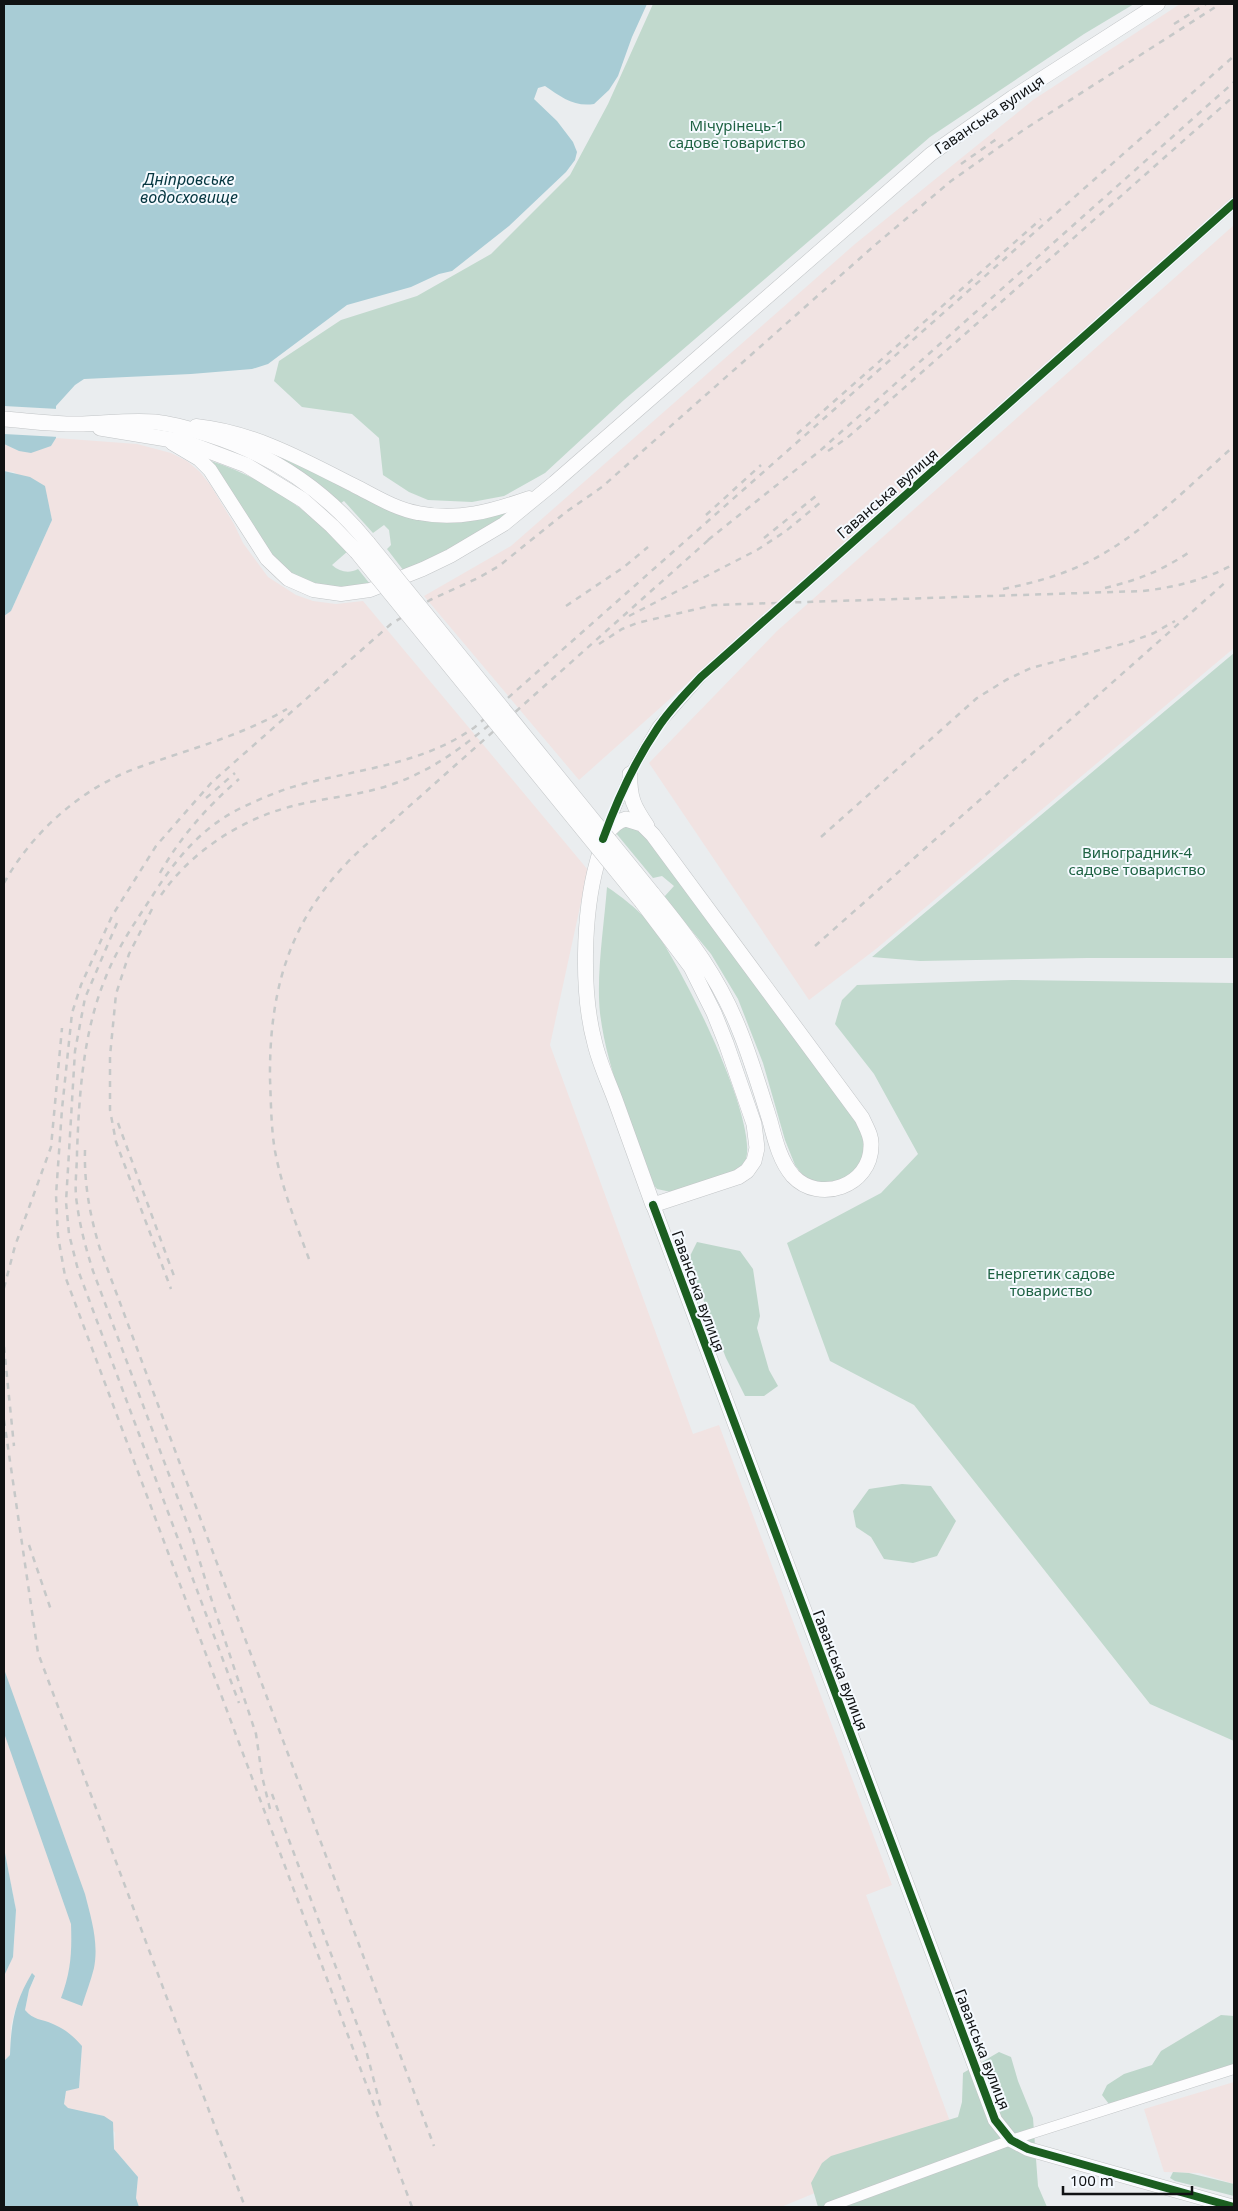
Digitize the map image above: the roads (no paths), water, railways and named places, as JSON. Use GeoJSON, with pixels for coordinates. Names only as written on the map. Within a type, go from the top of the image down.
{"type":"FeatureCollection","features":[{"type":"Feature","properties":{"kind":"main road","name":"Гаванська вулиця"},"geometry":{"type":"LineString","coordinates":[[161,438],[199,458],[219,481],[267,559],[288,579],[313,590],[341,594],[358,593],[423,569],[472,544],[504,524],[593,450],[931,154],[1022,91],[1158,4]]}},
{"type":"Feature","properties":{"kind":"main road"},"geometry":{"type":"LineString","coordinates":[[4,420],[82,424],[161,438],[203,448],[246,465],[267,476],[316,510],[362,548]]}},
{"type":"Feature","properties":{"kind":"main road"},"geometry":{"type":"LineString","coordinates":[[82,424],[133,420],[217,429],[270,445],[398,507],[416,513],[452,516],[488,512],[537,496]]}},
{"type":"Feature","properties":{"kind":"main road"},"geometry":{"type":"LineString","coordinates":[[181,426],[256,453],[291,472],[324,498],[362,548],[647,898],[691,941],[720,986],[742,1034],[784,1164],[800,1184],[808,1188],[821,1191],[843,1187],[861,1174],[867,1165],[872,1146],[869,1132],[848,1099],[653,835],[632,799],[629,790],[630,774]]}},
{"type":"Feature","properties":{"kind":"main road"},"geometry":{"type":"LineString","coordinates":[[603,839],[613,826],[626,819],[642,824],[653,835]]}},
{"type":"Feature","properties":{"kind":"main road","name":"Гаванська вулиця"},"geometry":{"type":"LineString","coordinates":[[603,839],[590,894],[586,946],[588,1004],[595,1043],[653,1205],[980,2085],[995,2120],[1011,2140]]}},
{"type":"Feature","properties":{"kind":"main road"},"geometry":{"type":"LineString","coordinates":[[647,898],[691,967],[714,1013],[754,1124],[757,1148],[754,1161],[747,1171],[738,1177],[653,1205]]}},
{"type":"Feature","properties":{"kind":"main road"},"geometry":{"type":"LineString","coordinates":[[1011,2140],[1028,2149],[1234,2207]]}},
{"type":"Feature","properties":{"kind":"street","name":"Гаванська вулиця"},"geometry":{"type":"LineString","coordinates":[[603,839],[630,774],[658,727],[702,677],[1234,203]]}},
{"type":"Feature","properties":{"kind":"street"},"geometry":{"type":"LineString","coordinates":[[829,2207],[1011,2140],[1234,2069]]}},
{"type":"Feature","properties":{"kind":"water","name":"Дніпровське водосховище"},"geometry":{"type":"Polygon","coordinates":[[[4,4],[647,4],[632,37],[618,76],[609,90],[594,104],[574,103],[545,86],[538,88],[534,99],[557,121],[573,142],[577,152],[575,160],[566,172],[509,226],[452,271],[439,274],[411,287],[347,305],[268,364],[252,369],[84,379],[75,385],[56,406],[56,438],[51,446],[31,453],[19,451],[4,444],[4,4]]]}},
{"type":"Feature","properties":{"kind":"water"},"geometry":{"type":"Polygon","coordinates":[[[4,471],[30,477],[45,486],[52,520],[11,611],[4,616],[4,471]]]}},
{"type":"Feature","properties":{"kind":"water"},"geometry":{"type":"Polygon","coordinates":[[[4,1669],[85,1894],[92,1921],[96,1949],[94,1968],[82,2006],[61,1998],[70,1961],[71,1924],[4,1733],[4,1669]]]}},
{"type":"Feature","properties":{"kind":"water"},"geometry":{"type":"Polygon","coordinates":[[[4,1848],[16,1910],[13,1957],[4,1976],[4,1848]]]}},
{"type":"Feature","properties":{"kind":"water"},"geometry":{"type":"Polygon","coordinates":[[[32,1973],[35,1976],[29,1990],[25,2010],[34,2018],[61,2028],[82,2046],[79,2088],[66,2091],[64,2104],[68,2108],[104,2116],[113,2122],[114,2149],[138,2177],[136,2198],[139,2207],[4,2207],[4,2061],[10,2055],[11,2033],[15,2012],[26,1983],[32,1973]]]}},
{"type":"Feature","properties":{"kind":"railway"},"geometry":{"type":"LineString","coordinates":[[1174,24],[1206,4]]}},
{"type":"Feature","properties":{"kind":"railway"},"geometry":{"type":"LineString","coordinates":[[412,2207],[65,1276],[58,1236],[56,1195],[62,1109],[72,1013],[81,985],[112,916],[156,846],[212,782],[391,624],[430,600],[499,566],[566,512],[602,487],[875,245],[951,181],[1025,129],[1220,4]]}},
{"type":"Feature","properties":{"kind":"railway"},"geometry":{"type":"LineString","coordinates":[[270,1809],[262,1776],[256,1734],[193,1539],[93,1271],[78,1213],[76,1178],[79,1109],[87,1042],[109,968],[120,947],[160,884],[180,858],[214,824],[228,815],[259,800],[294,787],[417,756],[456,739],[475,727],[1234,56]]}},
{"type":"Feature","properties":{"kind":"railway"},"geometry":{"type":"LineString","coordinates":[[708,540],[822,449],[1234,82]]}},
{"type":"Feature","properties":{"kind":"railway"},"geometry":{"type":"LineString","coordinates":[[828,451],[847,438],[1234,96]]}},
{"type":"Feature","properties":{"kind":"railway"},"geometry":{"type":"LineString","coordinates":[[961,164],[998,138]]}},
{"type":"Feature","properties":{"kind":"railway"},"geometry":{"type":"LineString","coordinates":[[797,434],[1041,219]]}},
{"type":"Feature","properties":{"kind":"railway"},"geometry":{"type":"LineString","coordinates":[[1003,589],[1054,576],[1078,567],[1119,544],[1154,518],[1234,446]]}},
{"type":"Feature","properties":{"kind":"railway"},"geometry":{"type":"LineString","coordinates":[[706,515],[761,465]]}},
{"type":"Feature","properties":{"kind":"railway"},"geometry":{"type":"LineString","coordinates":[[764,538],[816,496]]}},
{"type":"Feature","properties":{"kind":"railway"},"geometry":{"type":"LineString","coordinates":[[629,616],[757,550],[786,531],[821,502]]}},
{"type":"Feature","properties":{"kind":"railway"},"geometry":{"type":"LineString","coordinates":[[309,1259],[281,1179],[275,1151],[271,1115],[270,1079],[274,1014],[280,983],[289,954],[301,927],[316,901],[336,875],[359,851],[713,536]]}},
{"type":"Feature","properties":{"kind":"railway"},"geometry":{"type":"LineString","coordinates":[[566,606],[624,567],[648,547]]}},
{"type":"Feature","properties":{"kind":"railway"},"geometry":{"type":"LineString","coordinates":[[1105,588],[1150,574],[1191,551]]}},
{"type":"Feature","properties":{"kind":"railway"},"geometry":{"type":"LineString","coordinates":[[599,644],[622,629],[637,623],[714,605],[1143,591],[1190,582],[1234,564]]}},
{"type":"Feature","properties":{"kind":"railway"},"geometry":{"type":"LineString","coordinates":[[815,946],[1228,580]]}},
{"type":"Feature","properties":{"kind":"railway"},"geometry":{"type":"LineString","coordinates":[[821,837],[977,698],[1006,680],[1031,668],[1130,642],[1154,633],[1175,621]]}},
{"type":"Feature","properties":{"kind":"railway"},"geometry":{"type":"LineString","coordinates":[[4,883],[28,847],[43,830],[76,801],[94,789],[134,769],[250,728],[287,709]]}},
{"type":"Feature","properties":{"kind":"railway"},"geometry":{"type":"LineString","coordinates":[[161,895],[174,878],[205,849],[241,826],[281,809],[368,791],[406,779],[448,756],[499,717]]}},
{"type":"Feature","properties":{"kind":"railway"},"geometry":{"type":"LineString","coordinates":[[206,798],[235,773]]}},
{"type":"Feature","properties":{"kind":"railway"},"geometry":{"type":"LineString","coordinates":[[160,873],[195,823],[239,779]]}},
{"type":"Feature","properties":{"kind":"railway"},"geometry":{"type":"LineString","coordinates":[[152,909],[129,954],[116,994],[110,1056],[110,1110],[116,1142],[171,1289]]}},
{"type":"Feature","properties":{"kind":"railway"},"geometry":{"type":"LineString","coordinates":[[117,923],[85,998],[75,1051],[66,1202],[69,1234],[78,1270],[239,1703]]}},
{"type":"Feature","properties":{"kind":"railway"},"geometry":{"type":"LineString","coordinates":[[4,1288],[15,1246],[51,1147],[62,1028]]}},
{"type":"Feature","properties":{"kind":"railway"},"geometry":{"type":"LineString","coordinates":[[118,1123],[174,1276]]}},
{"type":"Feature","properties":{"kind":"railway"},"geometry":{"type":"LineString","coordinates":[[85,1150],[88,1200],[100,1249],[434,2146]]}},
{"type":"Feature","properties":{"kind":"railway"},"geometry":{"type":"LineString","coordinates":[[4,1347],[14,1446]]}},
{"type":"Feature","properties":{"kind":"railway"},"geometry":{"type":"LineString","coordinates":[[4,1420],[38,1653],[245,2207]]}},
{"type":"Feature","properties":{"kind":"railway"},"geometry":{"type":"LineString","coordinates":[[29,1545],[52,1613]]}},
{"type":"Feature","properties":{"kind":"railway"},"geometry":{"type":"LineString","coordinates":[[272,1794],[365,2046],[381,2108]]}},
{"type":"Feature","properties":{"kind":"park label","name":"Мічурінець-1 садове товариство"},"geometry":{"type":"Point","coordinates":[737,134]}},
{"type":"Feature","properties":{"kind":"park label","name":"Виноградник-4 садове товариство"},"geometry":{"type":"Point","coordinates":[1137,860]}},
{"type":"Feature","properties":{"kind":"park label","name":"Енергетик садове товариство"},"geometry":{"type":"Point","coordinates":[1051,1282]}}]}
